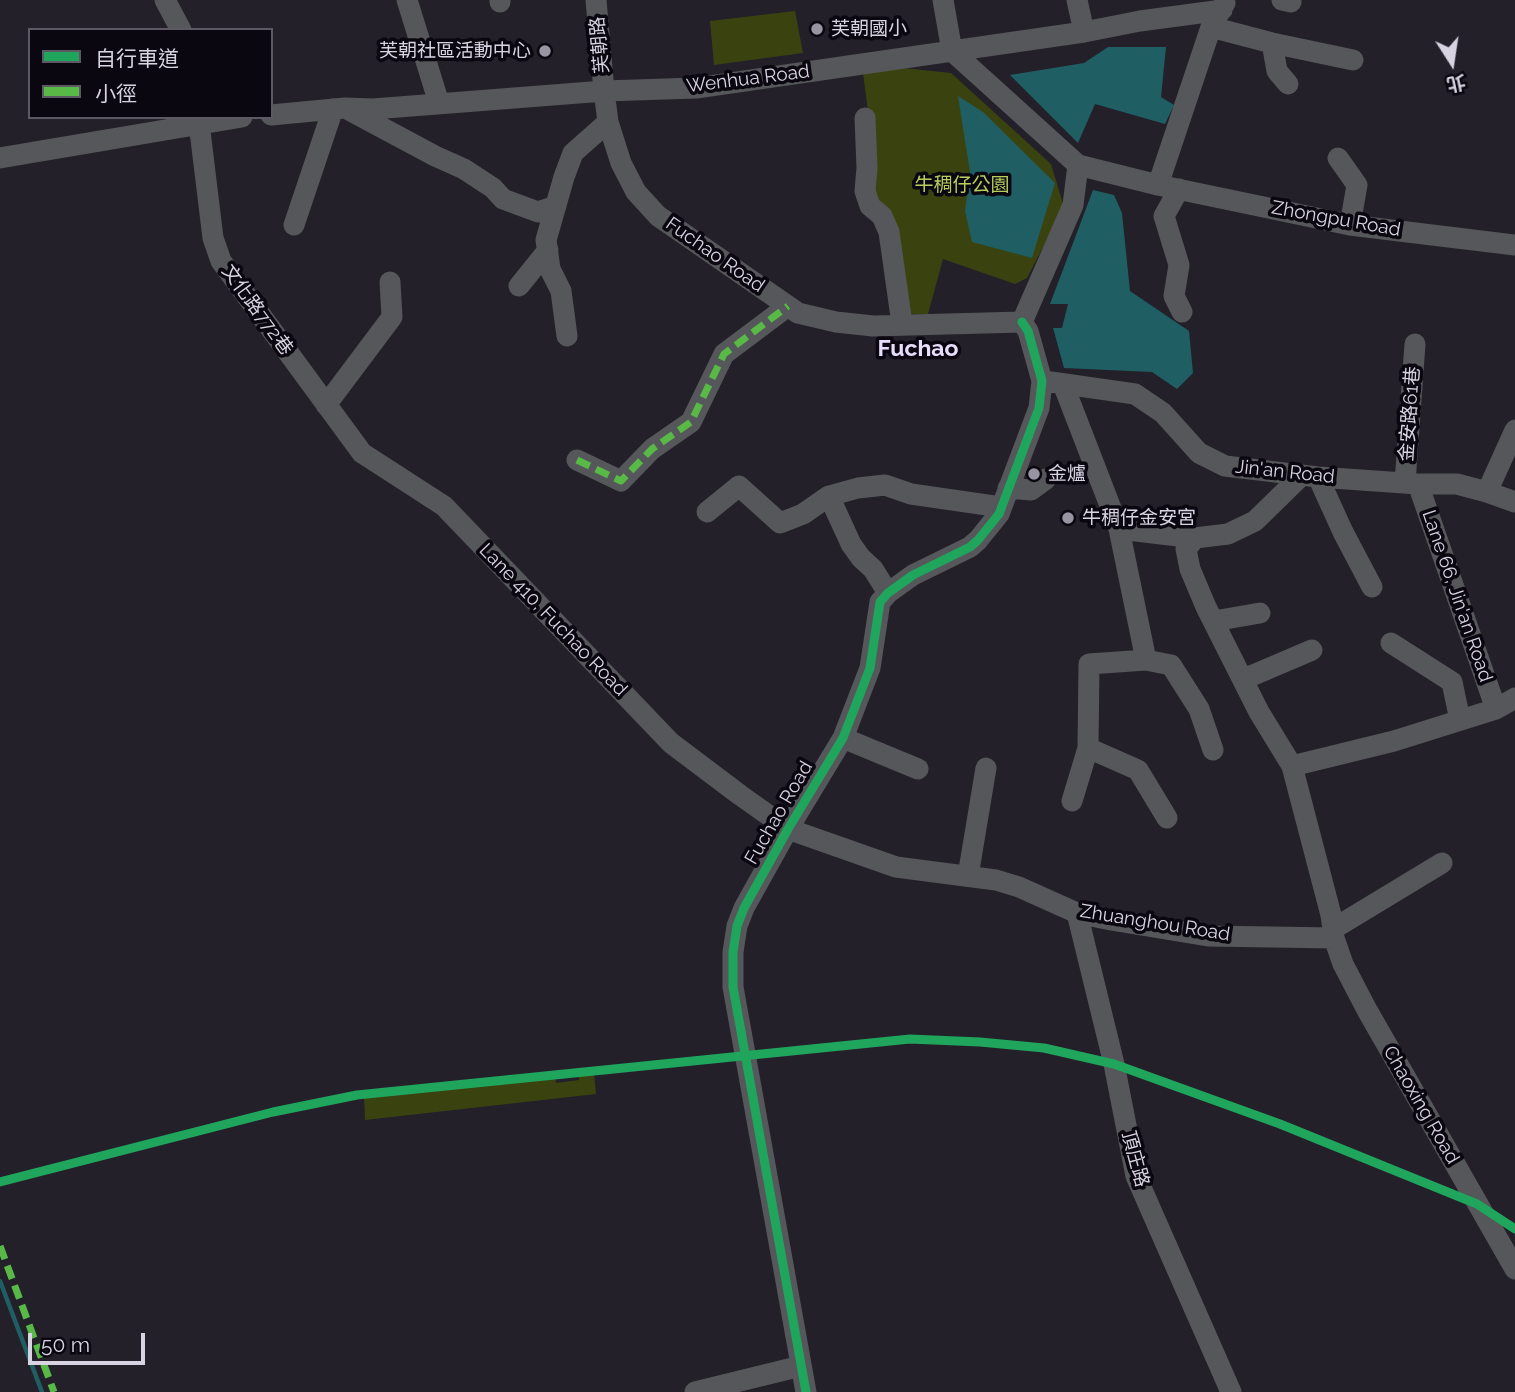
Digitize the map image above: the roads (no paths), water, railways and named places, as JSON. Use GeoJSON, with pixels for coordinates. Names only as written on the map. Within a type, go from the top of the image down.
{"type":"FeatureCollection","features":[{"type":"Feature","properties":{"kind":"street"},"geometry":{"type":"LineString","coordinates":[[165,0],[180,28]]}},
{"type":"Feature","properties":{"kind":"street"},"geometry":{"type":"LineString","coordinates":[[407,0],[439,103]]}},
{"type":"Feature","properties":{"kind":"street","name":"芙朝路"},"geometry":{"type":"LineString","coordinates":[[596,0],[604,91]]}},
{"type":"Feature","properties":{"kind":"street"},"geometry":{"type":"LineString","coordinates":[[943,0],[952,51],[1078,165],[1073,205],[1022,323],[1053,382],[1119,529],[1146,660]]}},
{"type":"Feature","properties":{"kind":"street"},"geometry":{"type":"LineString","coordinates":[[1077,0],[1084,32]]}},
{"type":"Feature","properties":{"kind":"street"},"geometry":{"type":"LineString","coordinates":[[1136,0],[1140,21]]}},
{"type":"Feature","properties":{"kind":"street"},"geometry":{"type":"LineString","coordinates":[[1182,313],[1174,296],[1179,265],[1164,216],[1168,187],[1219,12],[1272,43],[1353,60]]}},
{"type":"Feature","properties":{"kind":"street","name":"Wenhua Road"},"geometry":{"type":"LineString","coordinates":[[273,114],[604,91],[696,88],[1084,32],[1140,21],[1219,12]]}},
{"type":"Feature","properties":{"kind":"street"},"geometry":{"type":"LineString","coordinates":[[1272,43],[1278,71],[1288,84]]}},
{"type":"Feature","properties":{"kind":"street","name":"Fuchao Road"},"geometry":{"type":"LineString","coordinates":[[604,91],[608,122],[621,163],[636,192],[658,216],[798,313],[836,322],[873,326],[1022,323]]}},
{"type":"Feature","properties":{"kind":"street"},"geometry":{"type":"LineString","coordinates":[[294,225],[339,108],[464,169],[493,188],[503,199],[538,212],[556,206]]}},
{"type":"Feature","properties":{"kind":"street"},"geometry":{"type":"LineString","coordinates":[[865,118],[865,191],[870,206],[882,216],[889,232],[902,324]]}},
{"type":"Feature","properties":{"kind":"street"},"geometry":{"type":"LineString","coordinates":[[0,158],[227,119]]}},
{"type":"Feature","properties":{"kind":"street"},"geometry":{"type":"LineString","coordinates":[[567,336],[562,291],[550,269],[546,240],[573,153],[608,122]]}},
{"type":"Feature","properties":{"kind":"street","name":"文化路772巷"},"geometry":{"type":"LineString","coordinates":[[199,123],[213,238],[221,261],[326,405]]}},
{"type":"Feature","properties":{"kind":"street"},"geometry":{"type":"LineString","coordinates":[[1338,158],[1357,186],[1350,225]]}},
{"type":"Feature","properties":{"kind":"street","name":"Zhongpu Road"},"geometry":{"type":"LineString","coordinates":[[1078,165],[1350,225],[1515,245]]}},
{"type":"Feature","properties":{"kind":"street"},"geometry":{"type":"LineString","coordinates":[[519,286],[548,250]]}},
{"type":"Feature","properties":{"kind":"street"},"geometry":{"type":"LineString","coordinates":[[326,405],[392,317],[390,282]]}},
{"type":"Feature","properties":{"kind":"street"},"geometry":{"type":"LineString","coordinates":[[577,460],[621,481],[652,449],[691,422],[724,354],[788,306]]}},
{"type":"Feature","properties":{"kind":"street","name":"金安路61巷"},"geometry":{"type":"LineString","coordinates":[[1411,483],[1415,344]]}},
{"type":"Feature","properties":{"kind":"street"},"geometry":{"type":"LineString","coordinates":[[830,496],[850,544],[873,569],[888,593],[912,575],[970,547],[999,514],[1039,408],[1053,382]]}},
{"type":"Feature","properties":{"kind":"street","name":"Jin'an Road"},"geometry":{"type":"LineString","coordinates":[[1053,382],[1135,394],[1163,413],[1199,453],[1225,466],[1310,476],[1457,484],[1515,502]]}},
{"type":"Feature","properties":{"kind":"street","name":"Lane 410, Fuchao Road"},"geometry":{"type":"LineString","coordinates":[[326,405],[362,453],[444,506],[671,743],[788,829]]}},
{"type":"Feature","properties":{"kind":"street"},"geometry":{"type":"LineString","coordinates":[[1487,492],[1515,430]]}},
{"type":"Feature","properties":{"kind":"street"},"geometry":{"type":"LineString","coordinates":[[1119,529],[1195,538],[1228,534],[1255,521],[1310,476],[1372,587]]}},
{"type":"Feature","properties":{"kind":"street"},"geometry":{"type":"LineString","coordinates":[[707,512],[739,486],[780,523],[803,514],[830,496],[858,488],[885,485],[911,494],[1005,497],[1031,490],[1046,479]]}},
{"type":"Feature","properties":{"kind":"street","name":"Lane 66, Jin'an Road"},"geometry":{"type":"LineString","coordinates":[[1411,483],[1496,709]]}},
{"type":"Feature","properties":{"kind":"street"},"geometry":{"type":"LineString","coordinates":[[1195,538],[1186,549],[1190,569],[1259,712],[1292,766],[1334,934],[1442,863]]}},
{"type":"Feature","properties":{"kind":"street","name":"Fuchao Road"},"geometry":{"type":"LineString","coordinates":[[806,1392],[733,988],[733,953],[737,926],[744,908],[843,738],[870,668],[880,603],[888,593]]}},
{"type":"Feature","properties":{"kind":"street"},"geometry":{"type":"LineString","coordinates":[[1214,621],[1260,613]]}},
{"type":"Feature","properties":{"kind":"street"},"geometry":{"type":"LineString","coordinates":[[1391,643],[1452,682],[1460,720]]}},
{"type":"Feature","properties":{"kind":"street"},"geometry":{"type":"LineString","coordinates":[[1244,680],[1312,650]]}},
{"type":"Feature","properties":{"kind":"street"},"geometry":{"type":"LineString","coordinates":[[1072,801],[1088,748],[1089,664],[1146,660],[1171,665],[1199,709],[1213,750]]}},
{"type":"Feature","properties":{"kind":"street"},"geometry":{"type":"LineString","coordinates":[[1292,766],[1394,741],[1496,709],[1515,698]]}},
{"type":"Feature","properties":{"kind":"street"},"geometry":{"type":"LineString","coordinates":[[843,738],[918,769]]}},
{"type":"Feature","properties":{"kind":"street"},"geometry":{"type":"LineString","coordinates":[[1088,748],[1138,770],[1167,818]]}},
{"type":"Feature","properties":{"kind":"street"},"geometry":{"type":"LineString","coordinates":[[968,876],[986,768]]}},
{"type":"Feature","properties":{"kind":"street","name":"Zhuanghou Road"},"geometry":{"type":"LineString","coordinates":[[788,829],[896,867],[996,880],[1077,913],[1111,920],[1208,936],[1334,934]]}},
{"type":"Feature","properties":{"kind":"street","name":"頂庄路"},"geometry":{"type":"LineString","coordinates":[[1077,913],[1114,1064],[1136,1176],[1231,1392]]}},
{"type":"Feature","properties":{"kind":"street","name":"Chaoxing Road"},"geometry":{"type":"LineString","coordinates":[[1334,934],[1343,964],[1367,1010],[1515,1269]]}},
{"type":"Feature","properties":{"kind":"street"},"geometry":{"type":"LineString","coordinates":[[695,1392],[801,1366]]}},
{"type":"Feature","properties":{"kind":"water"},"geometry":{"type":"Polygon","coordinates":[[[1108,47],[1166,47],[1161,97],[1174,105],[1165,124],[1095,104],[1078,143],[1010,75],[1084,63],[1108,47]]]}},
{"type":"Feature","properties":{"kind":"water"},"geometry":{"type":"Polygon","coordinates":[[[958,96],[983,112],[1055,183],[1032,258],[972,242],[965,211],[970,172],[958,96]]]}},
{"type":"Feature","properties":{"kind":"water"},"geometry":{"type":"Polygon","coordinates":[[[1093,190],[1114,195],[1122,213],[1130,291],[1189,331],[1193,373],[1177,389],[1152,372],[1064,368],[1053,328],[1062,328],[1068,304],[1050,304],[1093,190]]]}},
{"type":"Feature","properties":{"kind":"waterway"},"geometry":{"type":"LineString","coordinates":[[0,1281],[42,1392]]}},
{"type":"Feature","properties":{"kind":"place","name":"芙朝國小"},"geometry":{"type":"Point","coordinates":[817,29]}},
{"type":"Feature","properties":{"kind":"place","name":"芙朝社區活動中心"},"geometry":{"type":"Point","coordinates":[545,51]}},
{"type":"Feature","properties":{"kind":"place","name":"金爐"},"geometry":{"type":"Point","coordinates":[1034,474]}},
{"type":"Feature","properties":{"kind":"place","name":"牛稠仔金安宮"},"geometry":{"type":"Point","coordinates":[1068,518]}},
{"type":"Feature","properties":{"kind":"district","name":"Fuchao"},"geometry":{"type":"Point","coordinates":[918,349]}},
{"type":"Feature","properties":{"kind":"park label","name":"牛稠仔公園"},"geometry":{"type":"Point","coordinates":[962,185]}}]}
